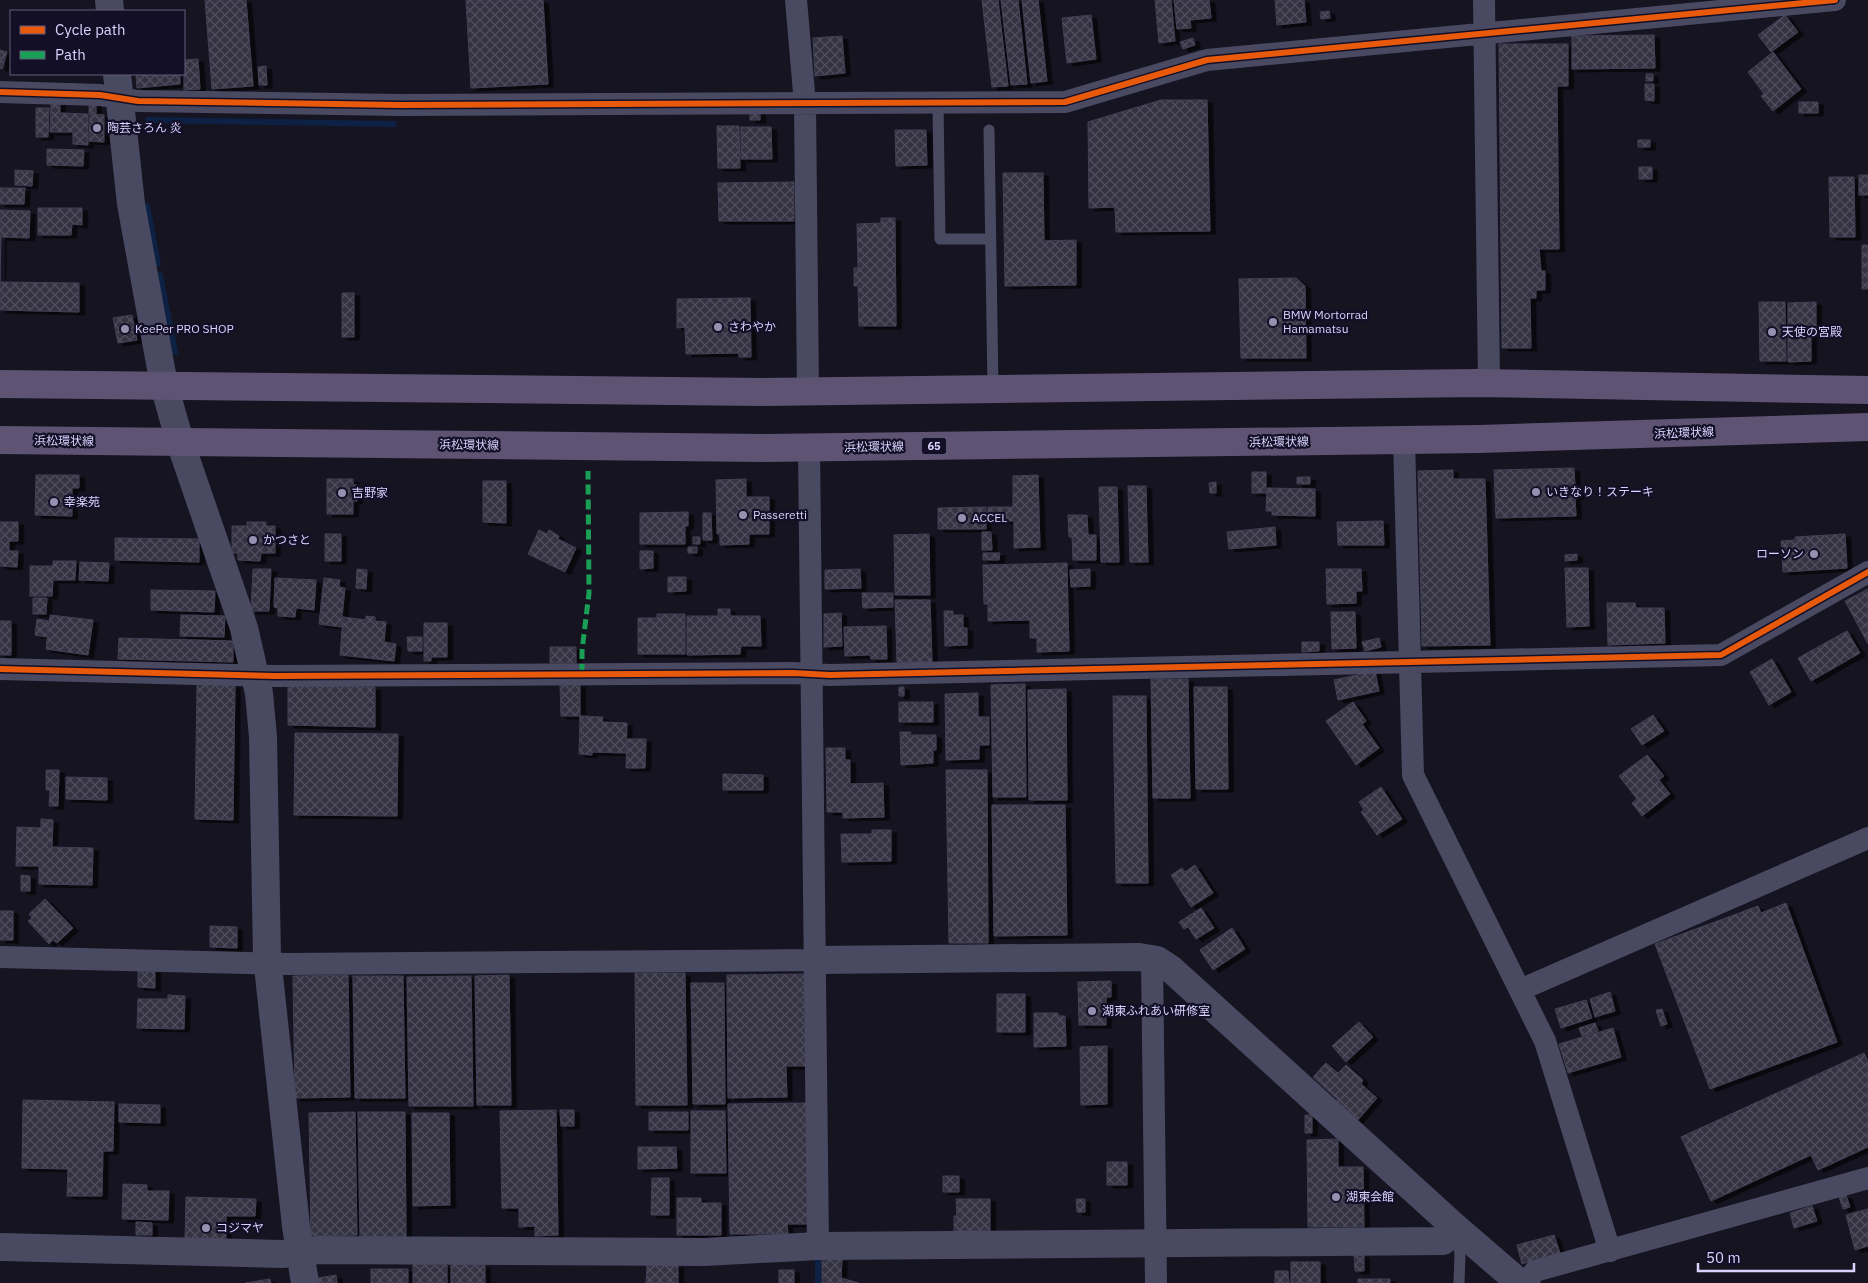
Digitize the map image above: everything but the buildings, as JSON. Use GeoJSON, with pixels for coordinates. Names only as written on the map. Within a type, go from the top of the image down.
{"type":"FeatureCollection","features":[{"type":"Feature","properties":{"kind":"main road"},"geometry":{"type":"LineString","coordinates":[[0,384],[808,392],[1489,383],[1868,390]]}},
{"type":"Feature","properties":{"kind":"main road","name":"浜松環状線"},"geometry":{"type":"LineString","coordinates":[[0,440],[809,448],[1404,440],[1868,428]]}},
{"type":"Feature","properties":{"kind":"street"},"geometry":{"type":"LineString","coordinates":[[796,0],[804,104],[808,392]]}},
{"type":"Feature","properties":{"kind":"street"},"geometry":{"type":"LineString","coordinates":[[1484,0],[1489,383]]}},
{"type":"Feature","properties":{"kind":"street"},"geometry":{"type":"LineString","coordinates":[[118,86],[138,101],[400,106],[1065,102],[1206,60],[1835,0]]}},
{"type":"Feature","properties":{"kind":"street"},"geometry":{"type":"LineString","coordinates":[[0,92],[100,95],[118,86]]}},
{"type":"Feature","properties":{"kind":"street"},"geometry":{"type":"LineString","coordinates":[[118,86],[133,214],[164,385],[180,442],[244,628],[256,675],[264,737],[268,963],[305,1283]]}},
{"type":"Feature","properties":{"kind":"street"},"geometry":{"type":"LineString","coordinates":[[1404,440],[1413,775],[1545,1041],[1610,1250]]}},
{"type":"Feature","properties":{"kind":"street"},"geometry":{"type":"LineString","coordinates":[[809,448],[818,1246]]}},
{"type":"Feature","properties":{"kind":"street"},"geometry":{"type":"LineString","coordinates":[[0,669],[256,675],[830,675],[1721,655],[1868,572]]}},
{"type":"Feature","properties":{"kind":"street"},"geometry":{"type":"LineString","coordinates":[[1520,990],[1868,838]]}},
{"type":"Feature","properties":{"kind":"street"},"geometry":{"type":"LineString","coordinates":[[0,957],[268,963],[1152,959],[1165,964],[1172,970],[1455,1227],[1520,1283]]}},
{"type":"Feature","properties":{"kind":"street"},"geometry":{"type":"LineString","coordinates":[[1152,959],[1156,1283]]}},
{"type":"Feature","properties":{"kind":"street"},"geometry":{"type":"LineString","coordinates":[[1526,1283],[1535,1271],[1868,1178]]}},
{"type":"Feature","properties":{"kind":"street"},"geometry":{"type":"LineString","coordinates":[[0,1247],[282,1254],[319,1250],[704,1252],[818,1246],[1442,1241],[1455,1227]]}},
{"type":"Feature","properties":{"kind":"lane"},"geometry":{"type":"LineString","coordinates":[[938,103],[940,239],[990,239]]}},
{"type":"Feature","properties":{"kind":"lane"},"geometry":{"type":"LineString","coordinates":[[989,130],[993,389]]}},
{"type":"Feature","properties":{"kind":"lane"},"geometry":{"type":"LineString","coordinates":[[1455,1227],[1460,1254],[1459,1283]]}},
{"type":"Feature","properties":{"kind":"waterway"},"geometry":{"type":"LineString","coordinates":[[148,120],[394,124]]}},
{"type":"Feature","properties":{"kind":"waterway"},"geometry":{"type":"LineString","coordinates":[[147,206],[158,264]]}},
{"type":"Feature","properties":{"kind":"waterway"},"geometry":{"type":"LineString","coordinates":[[160,275],[175,352]]}},
{"type":"Feature","properties":{"kind":"waterway"},"geometry":{"type":"LineString","coordinates":[[818,1258],[818,1283]]}},
{"type":"Feature","properties":{"kind":"marked path"},"geometry":{"type":"LineString","coordinates":[[582,674],[582,651],[589,593],[588,471]]}},
{"type":"Feature","properties":{"kind":"cycle path"},"geometry":{"type":"LineString","coordinates":[[0,92],[100,95],[138,101],[400,105],[1065,102],[1207,60],[1835,0]]}},
{"type":"Feature","properties":{"kind":"cycle path"},"geometry":{"type":"LineString","coordinates":[[0,669],[275,676],[793,673],[830,675],[1721,655],[1868,572]]}},
{"type":"Feature","properties":{"kind":"place","name":"陶芸さろん 炎"},"geometry":{"type":"Point","coordinates":[97,128]}},
{"type":"Feature","properties":{"kind":"place","name":"BMW Mortorrad Hamamatsu"},"geometry":{"type":"Point","coordinates":[1273,322]}},
{"type":"Feature","properties":{"kind":"place","name":"さわやか"},"geometry":{"type":"Point","coordinates":[718,327]}},
{"type":"Feature","properties":{"kind":"place","name":"KeePer PRO SHOP"},"geometry":{"type":"Point","coordinates":[125,329]}},
{"type":"Feature","properties":{"kind":"place","name":"天使の宮殿"},"geometry":{"type":"Point","coordinates":[1772,332]}},
{"type":"Feature","properties":{"kind":"place","name":"いきなり！ステーキ"},"geometry":{"type":"Point","coordinates":[1536,492]}},
{"type":"Feature","properties":{"kind":"place","name":"吉野家"},"geometry":{"type":"Point","coordinates":[342,493]}},
{"type":"Feature","properties":{"kind":"place","name":"幸楽苑"},"geometry":{"type":"Point","coordinates":[54,502]}},
{"type":"Feature","properties":{"kind":"place","name":"Passeretti"},"geometry":{"type":"Point","coordinates":[743,515]}},
{"type":"Feature","properties":{"kind":"place","name":"ACCEL"},"geometry":{"type":"Point","coordinates":[962,518]}},
{"type":"Feature","properties":{"kind":"place","name":"かつさと"},"geometry":{"type":"Point","coordinates":[253,540]}},
{"type":"Feature","properties":{"kind":"place","name":"ローソン"},"geometry":{"type":"Point","coordinates":[1814,554]}},
{"type":"Feature","properties":{"kind":"place","name":"湖東ふれあい研修室"},"geometry":{"type":"Point","coordinates":[1092,1011]}},
{"type":"Feature","properties":{"kind":"place","name":"湖東会館"},"geometry":{"type":"Point","coordinates":[1336,1197]}},
{"type":"Feature","properties":{"kind":"place","name":"コジマヤ"},"geometry":{"type":"Point","coordinates":[206,1228]}}]}
